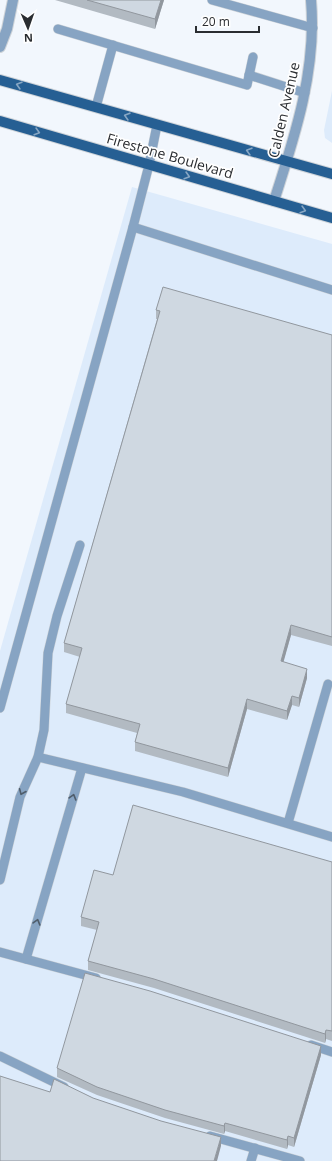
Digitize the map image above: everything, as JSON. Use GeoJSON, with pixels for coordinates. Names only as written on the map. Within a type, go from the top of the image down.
{"type":"FeatureCollection","features":[{"type":"Feature","properties":{"kind":"main road","name":"Firestone Boulevard"},"geometry":{"type":"LineString","coordinates":[[0,80],[332,174]]}},
{"type":"Feature","properties":{"kind":"main road","name":"Firestone Boulevard"},"geometry":{"type":"LineString","coordinates":[[0,121],[332,218]]}},
{"type":"Feature","properties":{"kind":"street"},"geometry":{"type":"LineString","coordinates":[[0,47],[7,29],[13,0]]}},
{"type":"Feature","properties":{"kind":"street","name":"Calden Avenue"},"geometry":{"type":"LineString","coordinates":[[274,201],[287,162],[305,92],[313,28],[311,0]]}},
{"type":"Feature","properties":{"kind":"lane"},"geometry":{"type":"LineString","coordinates":[[212,0],[313,28]]}},
{"type":"Feature","properties":{"kind":"lane"},"geometry":{"type":"LineString","coordinates":[[58,29],[247,85],[253,57]]}},
{"type":"Feature","properties":{"kind":"lane"},"geometry":{"type":"LineString","coordinates":[[96,107],[113,45]]}},
{"type":"Feature","properties":{"kind":"lane"},"geometry":{"type":"LineString","coordinates":[[249,75],[305,92]]}},
{"type":"Feature","properties":{"kind":"lane"},"geometry":{"type":"LineString","coordinates":[[0,708],[133,227],[149,165],[157,125]]}},
{"type":"Feature","properties":{"kind":"lane"},"geometry":{"type":"LineString","coordinates":[[133,227],[332,290]]}},
{"type":"Feature","properties":{"kind":"lane"},"geometry":{"type":"LineString","coordinates":[[0,880],[20,797],[38,757],[44,730],[48,653],[80,545]]}},
{"type":"Feature","properties":{"kind":"lane"},"geometry":{"type":"LineString","coordinates":[[288,824],[328,684]]}},
{"type":"Feature","properties":{"kind":"lane"},"geometry":{"type":"LineString","coordinates":[[38,757],[184,792],[332,837]]}},
{"type":"Feature","properties":{"kind":"lane"},"geometry":{"type":"LineString","coordinates":[[26,959],[82,768]]}},
{"type":"Feature","properties":{"kind":"lane"},"geometry":{"type":"LineString","coordinates":[[0,952],[108,982]]}},
{"type":"Feature","properties":{"kind":"lane"},"geometry":{"type":"LineString","coordinates":[[302,1043],[332,1052]]}},
{"type":"Feature","properties":{"kind":"lane"},"geometry":{"type":"LineString","coordinates":[[0,1056],[74,1092]]}},
{"type":"Feature","properties":{"kind":"lane"},"geometry":{"type":"LineString","coordinates":[[201,1134],[300,1161]]}},
{"type":"Feature","properties":{"kind":"lane"},"geometry":{"type":"LineString","coordinates":[[251,1161],[255,1148]]}},
{"type":"Feature","properties":{"kind":"shaded area"},"geometry":{"type":"Polygon","coordinates":[[[332,91],[332,143],[325,138],[324,130],[332,91]]]}},
{"type":"Feature","properties":{"kind":"shaded area"},"geometry":{"type":"Polygon","coordinates":[[[132,187],[332,244],[332,1161],[0,1161],[0,651],[132,187]]]}},
{"type":"Feature","properties":{"kind":"building"},"geometry":{"type":"Polygon","coordinates":[[[87,0],[161,0],[155,19],[87,0]]]}},
{"type":"Feature","properties":{"kind":"building"},"geometry":{"type":"Polygon","coordinates":[[[163,287],[332,335],[332,637],[291,625],[281,661],[307,669],[299,698],[292,696],[287,711],[247,699],[228,768],[135,742],[140,724],[66,704],[82,648],[64,643],[160,311],[156,310],[163,287]]]}},
{"type":"Feature","properties":{"kind":"building"},"geometry":{"type":"Polygon","coordinates":[[[133,805],[332,862],[332,1031],[326,1030],[325,1034],[154,979],[88,961],[99,922],[81,917],[94,870],[113,875],[133,805]]]}},
{"type":"Feature","properties":{"kind":"building"},"geometry":{"type":"Polygon","coordinates":[[[85,973],[150,991],[321,1046],[294,1138],[288,1136],[287,1140],[225,1123],[224,1126],[165,1110],[97,1087],[57,1068],[85,973]]]}},
{"type":"Feature","properties":{"kind":"building"},"geometry":{"type":"Polygon","coordinates":[[[0,1076],[50,1092],[54,1079],[93,1098],[161,1121],[221,1137],[214,1161],[0,1161],[0,1076]]]}}]}
